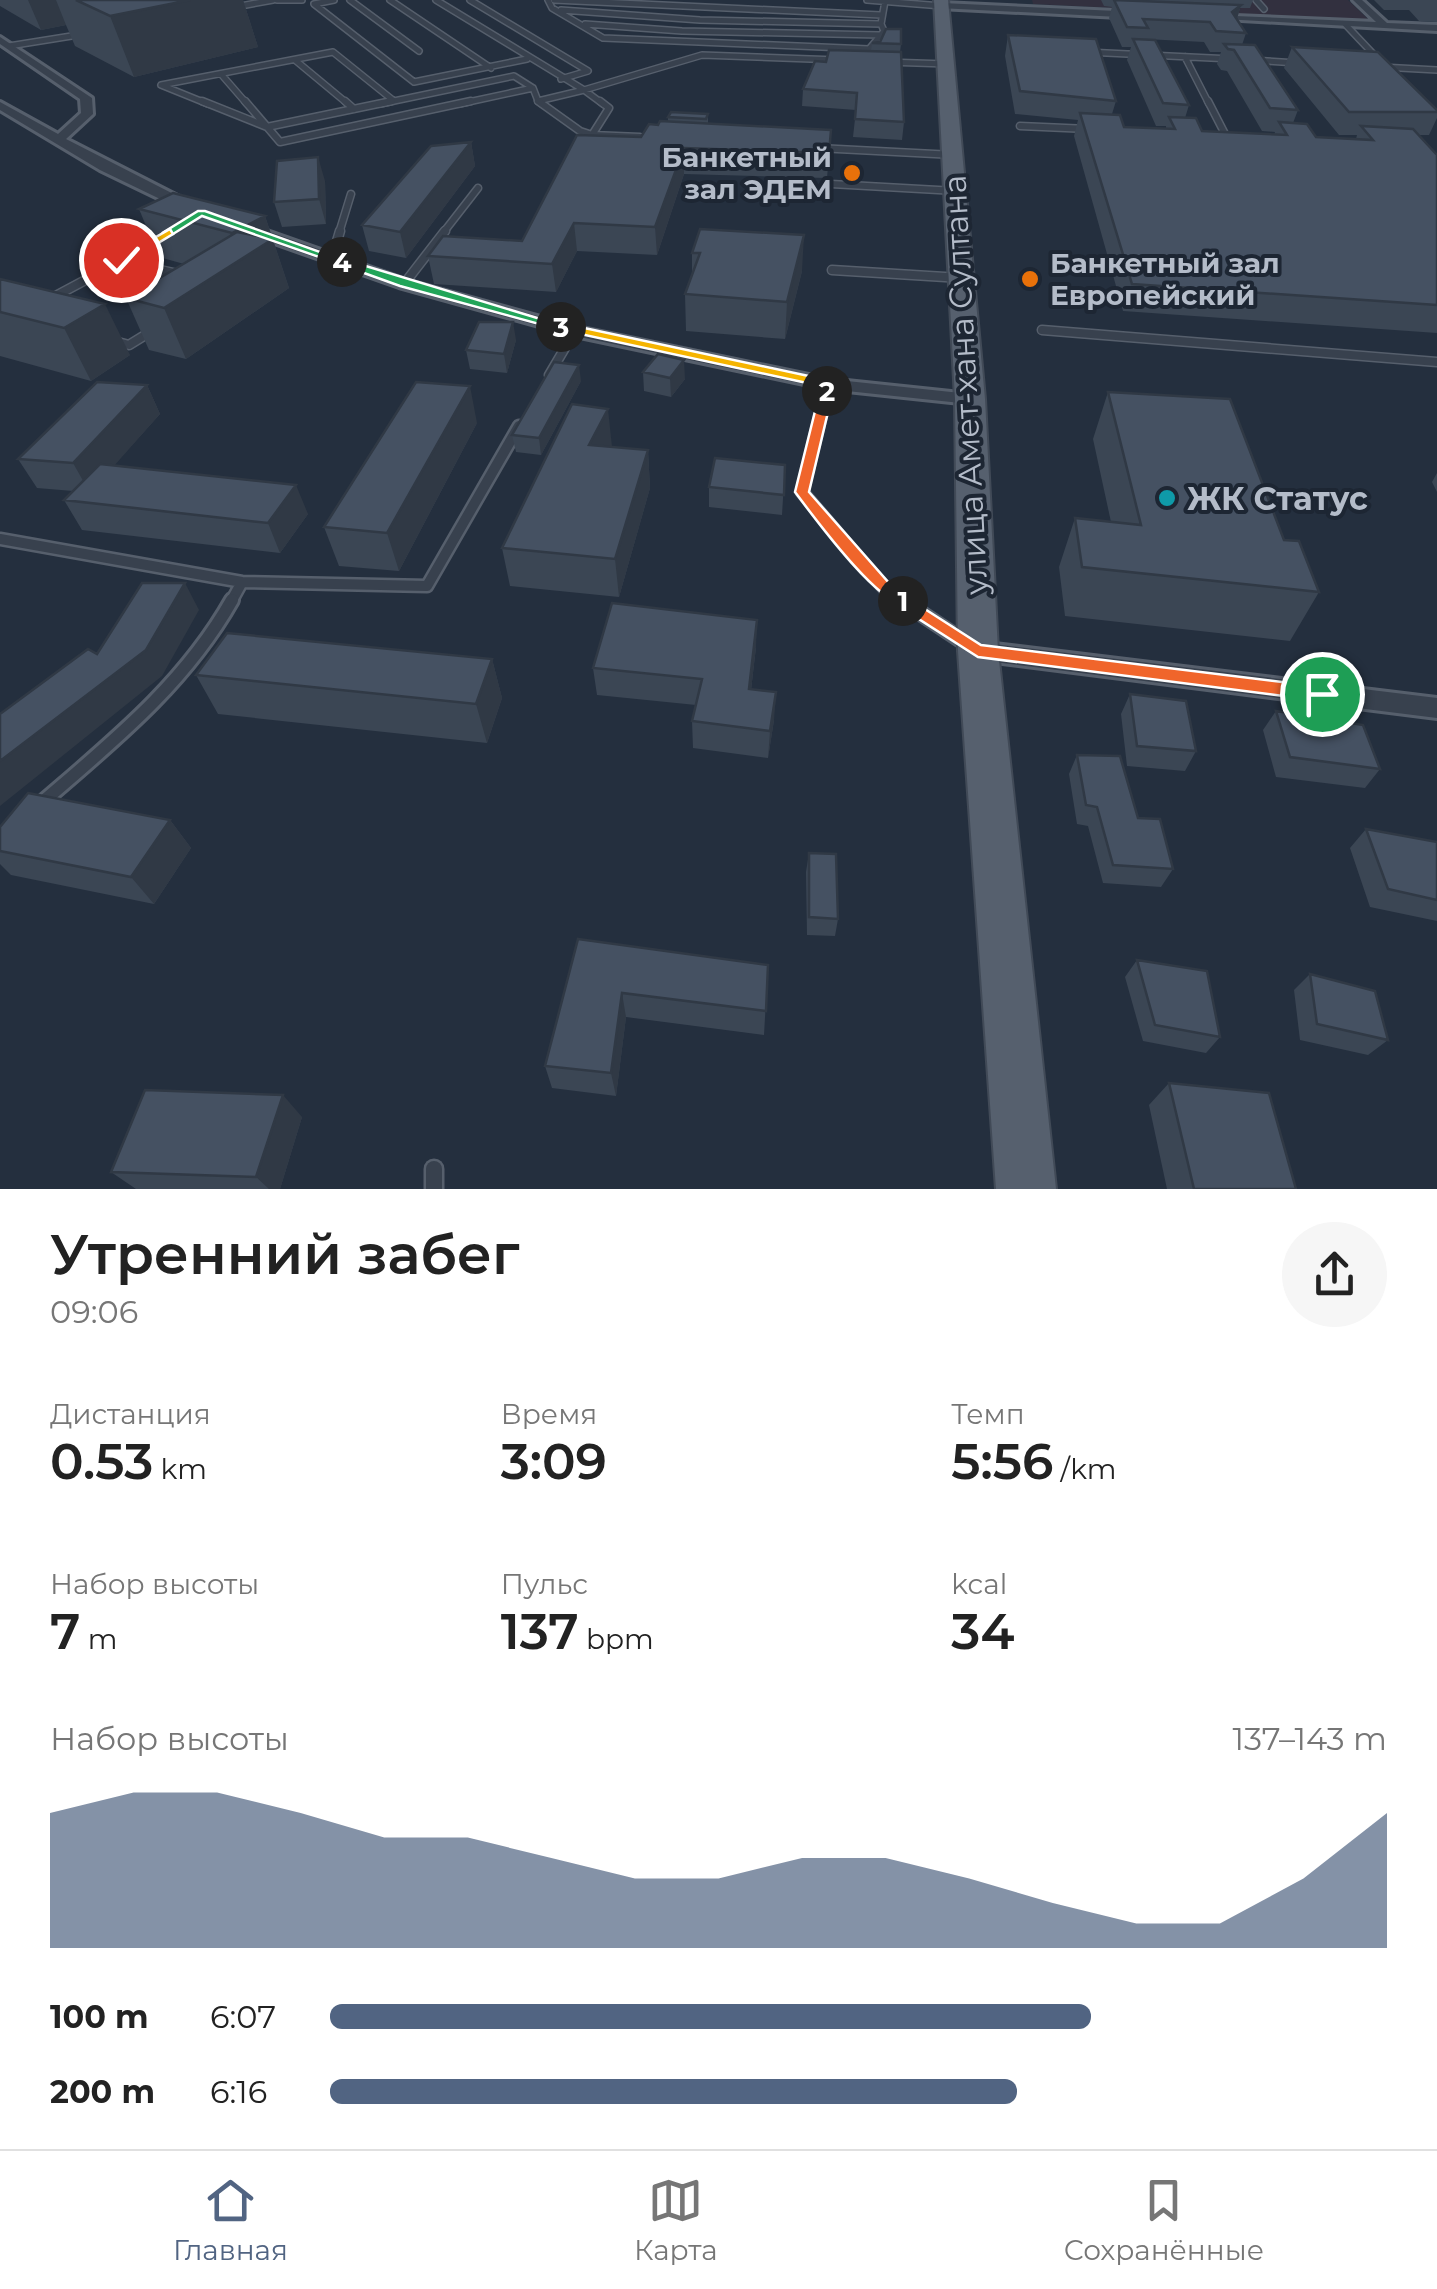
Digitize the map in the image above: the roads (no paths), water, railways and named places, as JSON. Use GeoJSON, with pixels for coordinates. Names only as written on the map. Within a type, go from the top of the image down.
{"type":"FeatureCollection","features":[{"type":"Feature","properties":{"kind":"main road","name":"улица Амет-хана Султана"},"geometry":{"type":"LineString","coordinates":[[942,3],[970,399],[978,651],[1026,1189]]}},
{"type":"Feature","properties":{"kind":"street"},"geometry":{"type":"LineString","coordinates":[[1357,0],[1385,26]]}},
{"type":"Feature","properties":{"kind":"street"},"geometry":{"type":"LineString","coordinates":[[942,3],[1154,16]]}},
{"type":"Feature","properties":{"kind":"street"},"geometry":{"type":"LineString","coordinates":[[1192,18],[1437,28]]}},
{"type":"Feature","properties":{"kind":"street"},"geometry":{"type":"LineString","coordinates":[[5,43],[86,98],[87,114],[58,140]]}},
{"type":"Feature","properties":{"kind":"street"},"geometry":{"type":"LineString","coordinates":[[0,106],[171,201],[202,213]]}},
{"type":"Feature","properties":{"kind":"street"},"geometry":{"type":"LineString","coordinates":[[220,219],[404,284],[574,330],[828,384],[970,399]]}},
{"type":"Feature","properties":{"kind":"street"},"geometry":{"type":"LineString","coordinates":[[978,651],[1437,708]]}},
{"type":"Feature","properties":{"kind":"lane"},"geometry":{"type":"LineString","coordinates":[[220,10],[275,0],[302,0]]}},
{"type":"Feature","properties":{"kind":"lane"},"geometry":{"type":"LineString","coordinates":[[334,0],[314,4],[414,82],[527,59]]}},
{"type":"Feature","properties":{"kind":"lane"},"geometry":{"type":"LineString","coordinates":[[350,0],[419,51]]}},
{"type":"Feature","properties":{"kind":"lane"},"geometry":{"type":"LineString","coordinates":[[390,0],[491,68]]}},
{"type":"Feature","properties":{"kind":"lane"},"geometry":{"type":"LineString","coordinates":[[436,0],[609,108],[592,135]]}},
{"type":"Feature","properties":{"kind":"lane"},"geometry":{"type":"LineString","coordinates":[[470,0],[588,72],[561,79]]}},
{"type":"Feature","properties":{"kind":"lane"},"geometry":{"type":"LineString","coordinates":[[882,15],[551,0],[556,10],[603,38],[869,49],[884,31],[881,24],[885,1]]}},
{"type":"Feature","properties":{"kind":"lane"},"geometry":{"type":"LineString","coordinates":[[867,0],[942,3]]}},
{"type":"Feature","properties":{"kind":"lane"},"geometry":{"type":"LineString","coordinates":[[1256,0],[1264,9]]}},
{"type":"Feature","properties":{"kind":"lane"},"geometry":{"type":"LineString","coordinates":[[556,10],[700,20],[881,24]]}},
{"type":"Feature","properties":{"kind":"lane"},"geometry":{"type":"LineString","coordinates":[[581,23],[682,31],[880,34]]}},
{"type":"Feature","properties":{"kind":"lane"},"geometry":{"type":"LineString","coordinates":[[1345,24],[1399,79]]}},
{"type":"Feature","properties":{"kind":"lane"},"geometry":{"type":"LineString","coordinates":[[5,43],[98,32]]}},
{"type":"Feature","properties":{"kind":"lane"},"geometry":{"type":"LineString","coordinates":[[394,101],[333,52],[161,85],[267,127],[394,101],[514,76],[533,88],[538,100],[592,135],[649,138]]}},
{"type":"Feature","properties":{"kind":"lane"},"geometry":{"type":"LineString","coordinates":[[1086,52],[1313,64]]}},
{"type":"Feature","properties":{"kind":"lane"},"geometry":{"type":"LineString","coordinates":[[538,100],[702,55],[853,60]]}},
{"type":"Feature","properties":{"kind":"lane"},"geometry":{"type":"LineString","coordinates":[[1185,57],[1226,136]]}},
{"type":"Feature","properties":{"kind":"lane"},"geometry":{"type":"LineString","coordinates":[[295,60],[354,109]]}},
{"type":"Feature","properties":{"kind":"lane"},"geometry":{"type":"LineString","coordinates":[[872,61],[947,64]]}},
{"type":"Feature","properties":{"kind":"lane"},"geometry":{"type":"LineString","coordinates":[[1368,66],[1437,70]]}},
{"type":"Feature","properties":{"kind":"lane"},"geometry":{"type":"LineString","coordinates":[[221,74],[280,142],[533,88]]}},
{"type":"Feature","properties":{"kind":"lane"},"geometry":{"type":"LineString","coordinates":[[1020,126],[1095,129]]}},
{"type":"Feature","properties":{"kind":"lane"},"geometry":{"type":"LineString","coordinates":[[1207,135],[1245,137]]}},
{"type":"Feature","properties":{"kind":"lane"},"geometry":{"type":"LineString","coordinates":[[801,147],[954,155]]}},
{"type":"Feature","properties":{"kind":"lane"},"geometry":{"type":"LineString","coordinates":[[831,184],[956,191]]}},
{"type":"Feature","properties":{"kind":"lane"},"geometry":{"type":"LineString","coordinates":[[404,284],[478,188]]}},
{"type":"Feature","properties":{"kind":"lane"},"geometry":{"type":"LineString","coordinates":[[332,258],[351,194]]}},
{"type":"Feature","properties":{"kind":"lane"},"geometry":{"type":"LineString","coordinates":[[186,222],[202,213]]}},
{"type":"Feature","properties":{"kind":"lane"},"geometry":{"type":"LineString","coordinates":[[44,302],[170,232]]}},
{"type":"Feature","properties":{"kind":"lane"},"geometry":{"type":"LineString","coordinates":[[121,260],[191,277]]}},
{"type":"Feature","properties":{"kind":"lane"},"geometry":{"type":"LineString","coordinates":[[832,270],[961,278]]}},
{"type":"Feature","properties":{"kind":"lane"},"geometry":{"type":"LineString","coordinates":[[110,340],[129,345],[162,325]]}},
{"type":"Feature","properties":{"kind":"lane"},"geometry":{"type":"LineString","coordinates":[[545,382],[574,330]]}},
{"type":"Feature","properties":{"kind":"lane"},"geometry":{"type":"LineString","coordinates":[[1042,330],[1437,362]]}},
{"type":"Feature","properties":{"kind":"lane"},"geometry":{"type":"LineString","coordinates":[[828,384],[802,492],[884,588],[978,651]]}},
{"type":"Feature","properties":{"kind":"lane"},"geometry":{"type":"LineString","coordinates":[[0,539],[242,582],[426,586],[525,416]]}},
{"type":"Feature","properties":{"kind":"lane"},"geometry":{"type":"LineString","coordinates":[[28,814],[155,705],[209,641],[242,582]]}},
{"type":"Feature","properties":{"kind":"lane"},"geometry":{"type":"LineString","coordinates":[[434,1168],[434,1189]]}},
{"type":"Feature","properties":{"kind":"place","name":"Банкетный зал ЭДЕМ"},"geometry":{"type":"Point","coordinates":[852,173]}},
{"type":"Feature","properties":{"kind":"place","name":"Банкетный зал Европейский"},"geometry":{"type":"Point","coordinates":[1030,279]}},
{"type":"Feature","properties":{"kind":"place","name":"ЖК Статус"},"geometry":{"type":"Point","coordinates":[1167,498]}}]}
